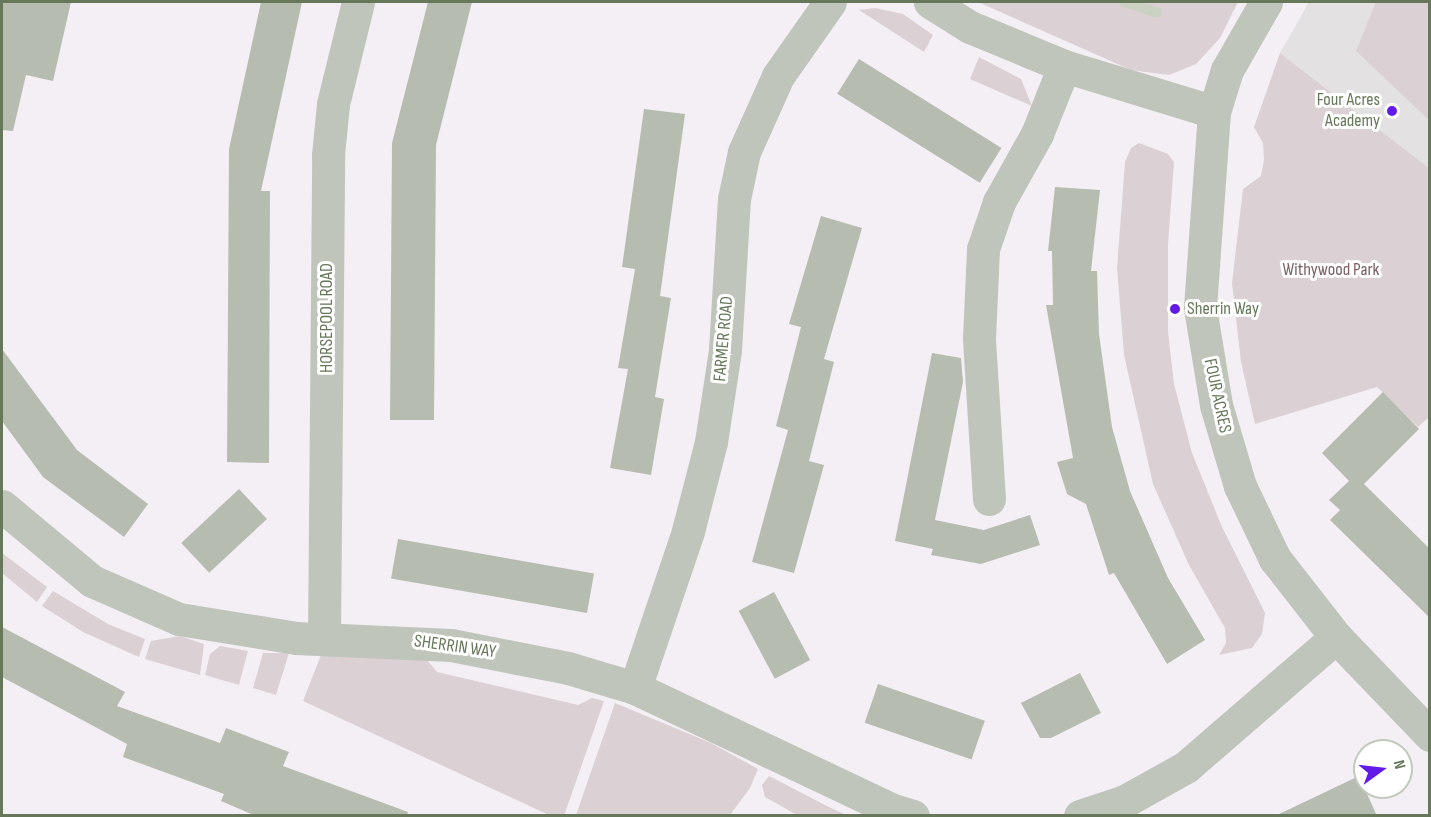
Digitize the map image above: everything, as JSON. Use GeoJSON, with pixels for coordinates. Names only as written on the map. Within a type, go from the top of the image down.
{"type":"FeatureCollection","features":[{"type":"Feature","properties":{"kind":"street","name":"HORSEPOOL ROAD"},"geometry":{"type":"LineString","coordinates":[[324,638],[328,155],[339,73],[358,2]]}},
{"type":"Feature","properties":{"kind":"street","name":"FARMER ROAD"},"geometry":{"type":"LineString","coordinates":[[635,688],[688,531],[711,442],[725,350],[734,199],[744,152],[778,75],[830,2]]}},
{"type":"Feature","properties":{"kind":"street"},"geometry":{"type":"LineString","coordinates":[[930,2],[970,27],[1064,66],[1214,112]]}},
{"type":"Feature","properties":{"kind":"street","name":"FOUR ACRES"},"geometry":{"type":"LineString","coordinates":[[1266,2],[1227,70],[1214,112],[1200,308],[1216,405],[1240,486],[1275,559],[1336,637],[1430,735]]}},
{"type":"Feature","properties":{"kind":"street"},"geometry":{"type":"LineString","coordinates":[[989,499],[978,338],[983,249],[999,202],[1037,134],[1064,66]]}},
{"type":"Feature","properties":{"kind":"street","name":"SHERRIN WAY"},"geometry":{"type":"LineString","coordinates":[[2,506],[92,581],[137,603],[179,619],[230,630],[451,645],[568,668],[635,688],[893,810],[913,816]]}},
{"type":"Feature","properties":{"kind":"street"},"geometry":{"type":"LineString","coordinates":[[1080,816],[1125,801],[1186,767],[1336,637]]}},
{"type":"Feature","properties":{"kind":"shaded area","name":"Four Acres Academy"},"geometry":{"type":"Polygon","coordinates":[[[1309,2],[1429,2],[1429,168],[1280,53],[1309,2]]]}},
{"type":"Feature","properties":{"kind":"green space"},"geometry":{"type":"Polygon","coordinates":[[[978,2],[1238,2],[1220,38],[1196,64],[1169,75],[1131,70],[978,2]]]}},
{"type":"Feature","properties":{"kind":"green space"},"geometry":{"type":"Polygon","coordinates":[[[1376,2],[1429,2],[1429,120],[1356,51],[1376,2]]]}},
{"type":"Feature","properties":{"kind":"green space"},"geometry":{"type":"Polygon","coordinates":[[[875,8],[903,14],[933,35],[924,52],[859,10],[875,8]]]}},
{"type":"Feature","properties":{"kind":"green space","name":"Withywood Park"},"geometry":{"type":"Polygon","coordinates":[[[1280,53],[1429,168],[1430,416],[1418,427],[1377,387],[1255,424],[1241,362],[1232,283],[1243,189],[1261,176],[1264,160],[1263,143],[1254,127],[1280,53]]]}},
{"type":"Feature","properties":{"kind":"green space"},"geometry":{"type":"Polygon","coordinates":[[[979,57],[1021,79],[1032,106],[970,79],[979,57]]]}},
{"type":"Feature","properties":{"kind":"green space"},"geometry":{"type":"Polygon","coordinates":[[[1139,143],[1168,154],[1174,162],[1168,244],[1168,332],[1174,384],[1192,453],[1222,527],[1265,613],[1262,634],[1252,648],[1219,655],[1226,643],[1225,628],[1189,565],[1153,484],[1124,355],[1117,268],[1125,162],[1131,148],[1139,143]]]}},
{"type":"Feature","properties":{"kind":"green space"},"geometry":{"type":"Polygon","coordinates":[[[2,553],[47,587],[37,602],[2,573],[2,553]]]}},
{"type":"Feature","properties":{"kind":"green space"},"geometry":{"type":"Polygon","coordinates":[[[53,591],[108,624],[145,639],[139,657],[83,632],[42,606],[53,591]]]}},
{"type":"Feature","properties":{"kind":"green space"},"geometry":{"type":"Polygon","coordinates":[[[180,636],[204,644],[200,675],[145,659],[151,641],[180,636]]]}},
{"type":"Feature","properties":{"kind":"green space"},"geometry":{"type":"Polygon","coordinates":[[[220,646],[248,651],[239,685],[205,675],[210,654],[220,646]]]}},
{"type":"Feature","properties":{"kind":"green space"},"geometry":{"type":"Polygon","coordinates":[[[263,653],[289,653],[276,695],[253,688],[263,653]]]}},
{"type":"Feature","properties":{"kind":"green space"},"geometry":{"type":"Polygon","coordinates":[[[422,654],[437,672],[578,705],[592,698],[604,701],[564,816],[549,815],[303,701],[321,655],[422,654]]]}},
{"type":"Feature","properties":{"kind":"green space"},"geometry":{"type":"Polygon","coordinates":[[[615,703],[711,743],[758,769],[750,788],[730,815],[576,815],[615,703]]]}},
{"type":"Feature","properties":{"kind":"green space"},"geometry":{"type":"Polygon","coordinates":[[[769,776],[846,815],[797,815],[765,797],[762,785],[769,776]]]}},
{"type":"Feature","properties":{"kind":"building"},"geometry":{"type":"Polygon","coordinates":[[[2,2],[71,2],[53,81],[26,75],[13,131],[2,130],[2,2]]]}},
{"type":"Feature","properties":{"kind":"building"},"geometry":{"type":"Polygon","coordinates":[[[261,2],[302,2],[261,191],[270,191],[269,463],[227,462],[229,149],[261,2]]]}},
{"type":"Feature","properties":{"kind":"building"},"geometry":{"type":"Polygon","coordinates":[[[428,2],[472,2],[436,145],[434,420],[390,420],[392,143],[428,2]]]}},
{"type":"Feature","properties":{"kind":"building"},"geometry":{"type":"Polygon","coordinates":[[[859,59],[1001,148],[980,183],[837,94],[859,59]]]}},
{"type":"Feature","properties":{"kind":"building"},"geometry":{"type":"Polygon","coordinates":[[[644,109],[685,114],[660,296],[671,298],[655,397],[664,399],[651,475],[610,468],[628,369],[618,368],[635,269],[622,267],[644,109]]]}},
{"type":"Feature","properties":{"kind":"building"},"geometry":{"type":"Polygon","coordinates":[[[1055,187],[1100,190],[1091,271],[1097,271],[1099,334],[1112,427],[1130,491],[1168,578],[1205,640],[1167,664],[1114,573],[1109,575],[1086,504],[1067,494],[1057,462],[1073,458],[1046,305],[1053,305],[1052,251],[1048,251],[1055,187]]]}},
{"type":"Feature","properties":{"kind":"building"},"geometry":{"type":"Polygon","coordinates":[[[821,216],[862,228],[824,359],[834,362],[809,461],[824,465],[794,573],[752,562],[788,430],[776,426],[801,327],[789,324],[821,216]]]}},
{"type":"Feature","properties":{"kind":"building"},"geometry":{"type":"Polygon","coordinates":[[[2,349],[77,450],[148,504],[124,537],[43,477],[2,421],[2,349]]]}},
{"type":"Feature","properties":{"kind":"building"},"geometry":{"type":"Polygon","coordinates":[[[932,353],[961,358],[963,382],[935,520],[984,530],[1030,515],[1040,545],[981,564],[931,555],[933,549],[895,541],[932,353]]]}},
{"type":"Feature","properties":{"kind":"building"},"geometry":{"type":"Polygon","coordinates":[[[1383,392],[1419,429],[1364,484],[1430,549],[1430,618],[1330,520],[1340,510],[1329,500],[1349,481],[1322,453],[1383,392]]]}},
{"type":"Feature","properties":{"kind":"building"},"geometry":{"type":"Polygon","coordinates":[[[239,489],[267,519],[209,573],[181,543],[239,489]]]}},
{"type":"Feature","properties":{"kind":"building"},"geometry":{"type":"Polygon","coordinates":[[[398,539],[594,574],[587,613],[391,578],[398,539]]]}},
{"type":"Feature","properties":{"kind":"building"},"geometry":{"type":"Polygon","coordinates":[[[774,592],[810,660],[775,679],[739,611],[774,592]]]}},
{"type":"Feature","properties":{"kind":"building"},"geometry":{"type":"Polygon","coordinates":[[[2,627],[125,692],[117,706],[220,743],[226,728],[289,752],[283,766],[408,812],[407,816],[256,816],[221,801],[224,794],[123,757],[127,744],[2,677],[2,627]]]}},
{"type":"Feature","properties":{"kind":"building"},"geometry":{"type":"Polygon","coordinates":[[[1080,673],[1101,713],[1051,738],[1040,738],[1021,703],[1080,673]]]}},
{"type":"Feature","properties":{"kind":"building"},"geometry":{"type":"Polygon","coordinates":[[[878,684],[985,721],[971,760],[865,723],[878,684]]]}},
{"type":"Feature","properties":{"kind":"building"},"geometry":{"type":"Polygon","coordinates":[[[1353,779],[1353,799],[1369,799],[1377,816],[1275,816],[1353,779]]]}},
{"type":"Feature","properties":{"kind":"waterway"},"geometry":{"type":"LineString","coordinates":[[1124,2],[1157,13]]}},
{"type":"Feature","properties":{"kind":"place","name":"Four Acres Academy"},"geometry":{"type":"Point","coordinates":[1392,111]}},
{"type":"Feature","properties":{"kind":"place","name":"Sherrin Way"},"geometry":{"type":"Point","coordinates":[1175,309]}}]}
